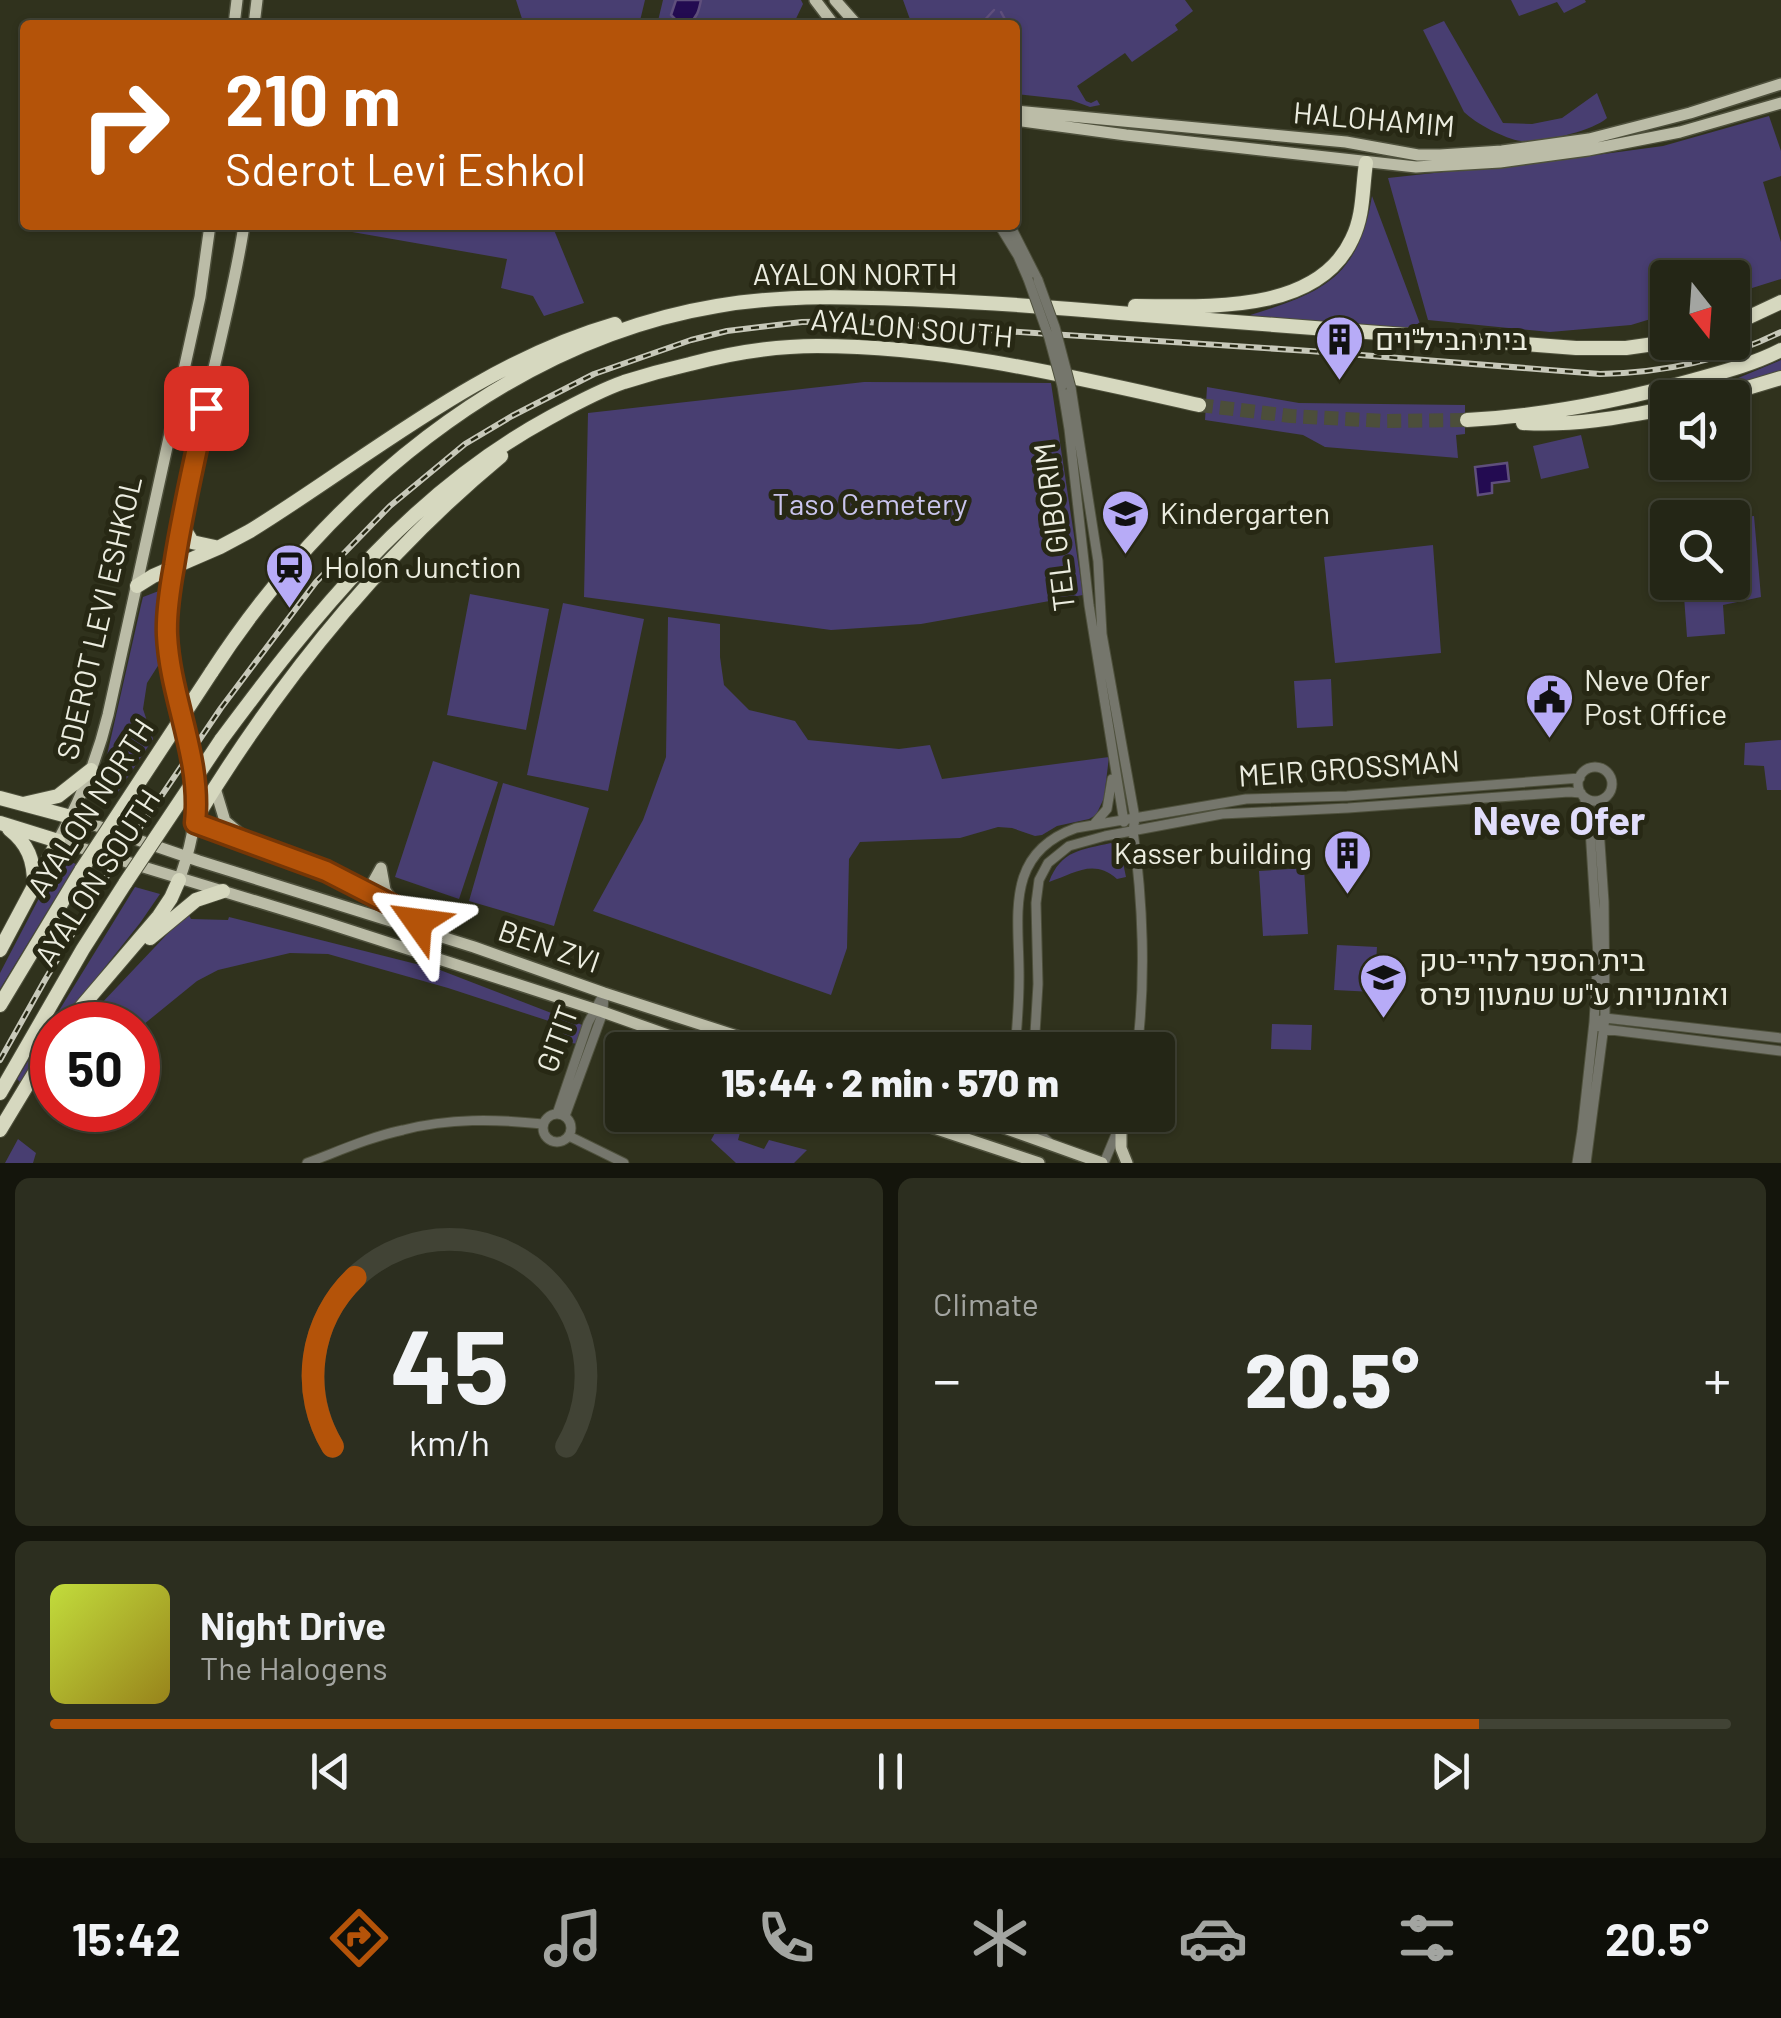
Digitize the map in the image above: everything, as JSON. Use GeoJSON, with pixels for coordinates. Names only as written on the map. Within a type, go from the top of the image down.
{"type":"FeatureCollection","features":[{"type":"Feature","properties":{"kind":"highway"},"geometry":{"type":"LineString","coordinates":[[1039,306],[1239,304],[1308,283],[1331,268],[1354,236],[1363,200],[1366,163]]}},
{"type":"Feature","properties":{"kind":"highway","name":"AYALON NORTH"},"geometry":{"type":"LineString","coordinates":[[0,1005],[82,869],[211,673],[276,584],[357,497],[447,423],[557,356],[644,323],[719,306],[851,296],[1039,306],[1576,348],[1650,345]]}},
{"type":"Feature","properties":{"kind":"highway"},"geometry":{"type":"LineString","coordinates":[[1750,317],[1781,302]]}},
{"type":"Feature","properties":{"kind":"highway"},"geometry":{"type":"LineString","coordinates":[[137,586],[262,523],[449,400],[525,358],[637,318],[719,306]]}},
{"type":"Feature","properties":{"kind":"highway","name":"AYALON SOUTH"},"geometry":{"type":"LineString","coordinates":[[0,1093],[126,882],[222,740],[322,612],[423,505],[537,424],[622,383],[663,370],[744,352],[813,346],[990,360],[1199,405]]}},
{"type":"Feature","properties":{"kind":"highway"},"geometry":{"type":"LineString","coordinates":[[1692,380],[1781,350]]}},
{"type":"Feature","properties":{"kind":"highway"},"geometry":{"type":"LineString","coordinates":[[1750,387],[1781,378]]}},
{"type":"Feature","properties":{"kind":"highway"},"geometry":{"type":"LineString","coordinates":[[196,820],[301,665],[421,526],[504,454],[622,383]]}},
{"type":"Feature","properties":{"kind":"highway"},"geometry":{"type":"LineString","coordinates":[[1650,391],[1528,416],[1469,420],[1553,424],[1595,422],[1650,411]]}},
{"type":"Feature","properties":{"kind":"highway"},"geometry":{"type":"LineString","coordinates":[[181,524],[192,542],[220,547]]}},
{"type":"Feature","properties":{"kind":"highway"},"geometry":{"type":"LineString","coordinates":[[24,804],[58,796],[92,770]]}},
{"type":"Feature","properties":{"kind":"highway"},"geometry":{"type":"LineString","coordinates":[[0,798],[71,818]]}},
{"type":"Feature","properties":{"kind":"highway"},"geometry":{"type":"LineString","coordinates":[[0,823],[58,841],[0,950]]}},
{"type":"Feature","properties":{"kind":"highway"},"geometry":{"type":"LineString","coordinates":[[0,823],[20,838],[29,852],[34,869],[33,891]]}},
{"type":"Feature","properties":{"kind":"highway"},"geometry":{"type":"LineString","coordinates":[[86,1002],[159,916],[179,880]]}},
{"type":"Feature","properties":{"kind":"highway"},"geometry":{"type":"LineString","coordinates":[[109,976],[196,900],[222,890]]}},
{"type":"Feature","properties":{"kind":"highway"},"geometry":{"type":"LineString","coordinates":[[0,1130],[30,1080]]}},
{"type":"Feature","properties":{"kind":"main road"},"geometry":{"type":"LineString","coordinates":[[815,0],[830,20]]}},
{"type":"Feature","properties":{"kind":"main road"},"geometry":{"type":"LineString","coordinates":[[834,0],[852,20]]}},
{"type":"Feature","properties":{"kind":"main road","name":"HALOHAMIM"},"geometry":{"type":"LineString","coordinates":[[1020,113],[1346,142],[1418,154],[1458,154],[1589,139],[1781,84]]}},
{"type":"Feature","properties":{"kind":"main road","name":"HALOHAMIM"},"geometry":{"type":"LineString","coordinates":[[1020,114],[1366,163],[1439,167],[1552,155],[1680,132],[1781,103]]}},
{"type":"Feature","properties":{"kind":"main road"},"geometry":{"type":"LineString","coordinates":[[1366,163],[1370,154],[1383,150]]}},
{"type":"Feature","properties":{"kind":"main road","name":"SDEROT LEVI ESHKOL"},"geometry":{"type":"LineString","coordinates":[[58,841],[92,770],[110,705],[200,297],[209,230]]}},
{"type":"Feature","properties":{"kind":"main road","name":"SDEROT LEVI ESHKOL"},"geometry":{"type":"LineString","coordinates":[[179,880],[196,820],[194,764],[174,688],[167,634],[181,524],[243,230]]}},
{"type":"Feature","properties":{"kind":"main road"},"geometry":{"type":"LineString","coordinates":[[215,788],[226,821],[250,842]]}},
{"type":"Feature","properties":{"kind":"main road","name":"BEN ZVI"},"geometry":{"type":"LineString","coordinates":[[71,818],[724,1032]]}},
{"type":"Feature","properties":{"kind":"main road"},"geometry":{"type":"LineString","coordinates":[[196,820],[326,871],[396,907],[440,936]]}},
{"type":"Feature","properties":{"kind":"main road","name":"BEN ZVI"},"geometry":{"type":"LineString","coordinates":[[58,841],[659,1032]]}},
{"type":"Feature","properties":{"kind":"main road"},"geometry":{"type":"LineString","coordinates":[[350,907],[361,902],[381,868],[384,890],[396,907]]}},
{"type":"Feature","properties":{"kind":"main road"},"geometry":{"type":"LineString","coordinates":[[939,1132],[1011,1159],[1039,1163]]}},
{"type":"Feature","properties":{"kind":"main road"},"geometry":{"type":"LineString","coordinates":[[1011,1159],[1012,1132]]}},
{"type":"Feature","properties":{"kind":"main road"},"geometry":{"type":"LineString","coordinates":[[1018,1132],[1103,1163]]}},
{"type":"Feature","properties":{"kind":"main road"},"geometry":{"type":"LineString","coordinates":[[1122,1132],[1120,1148],[1127,1163]]}},
{"type":"Feature","properties":{"kind":"street","name":"TEL GIBORIM"},"geometry":{"type":"LineString","coordinates":[[1002,230],[1033,280]]}},
{"type":"Feature","properties":{"kind":"street","name":"TEL GIBORIM"},"geometry":{"type":"LineString","coordinates":[[1012,230],[1055,326],[1098,561],[1102,634],[1135,818],[1132,831],[1141,918],[1139,1032]]}},
{"type":"Feature","properties":{"kind":"street","name":"TEL GIBORIM"},"geometry":{"type":"LineString","coordinates":[[1066,387],[1089,605],[1123,821]]}},
{"type":"Feature","properties":{"kind":"street"},"geometry":{"type":"LineString","coordinates":[[1092,826],[1104,815],[1110,800],[1111,751]]}},
{"type":"Feature","properties":{"kind":"street"},"geometry":{"type":"LineString","coordinates":[[1577,1163],[1598,956],[1589,813],[1578,783],[1590,768],[1608,773],[1612,787],[1608,795],[1593,800],[1583,795]]}},
{"type":"Feature","properties":{"kind":"street","name":"MEIR GROSSMAN"},"geometry":{"type":"LineString","coordinates":[[1016,1032],[1020,983],[1018,904],[1022,877],[1055,838],[1076,828],[1246,799],[1347,796],[1580,778]]}},
{"type":"Feature","properties":{"kind":"street","name":"MEIR GROSSMAN"},"geometry":{"type":"LineString","coordinates":[[1035,1032],[1039,880],[1048,863],[1069,846],[1247,811],[1570,792],[1583,795]]}},
{"type":"Feature","properties":{"kind":"street"},"geometry":{"type":"LineString","coordinates":[[1586,1163],[1605,1018],[1598,813],[1601,800]]}},
{"type":"Feature","properties":{"kind":"street"},"geometry":{"type":"LineString","coordinates":[[1123,821],[1132,831]]}},
{"type":"Feature","properties":{"kind":"street","name":"GITIT"},"geometry":{"type":"LineString","coordinates":[[561,1115],[604,993]]}},
{"type":"Feature","properties":{"kind":"street"},"geometry":{"type":"LineString","coordinates":[[1605,996],[1617,1019]]}},
{"type":"Feature","properties":{"kind":"street"},"geometry":{"type":"LineString","coordinates":[[1594,1022],[1617,1019],[1781,1038]]}},
{"type":"Feature","properties":{"kind":"street"},"geometry":{"type":"LineString","coordinates":[[1594,1022],[1603,1030],[1781,1051]]}},
{"type":"Feature","properties":{"kind":"street"},"geometry":{"type":"LineString","coordinates":[[1601,1044],[1618,1031]]}},
{"type":"Feature","properties":{"kind":"street"},"geometry":{"type":"LineString","coordinates":[[561,1115],[570,1123],[569,1136],[558,1143],[549,1140],[543,1133],[548,1116],[561,1115]]}},
{"type":"Feature","properties":{"kind":"street"},"geometry":{"type":"LineString","coordinates":[[307,1163],[376,1138],[436,1123],[488,1120],[543,1124]]}},
{"type":"Feature","properties":{"kind":"street"},"geometry":{"type":"LineString","coordinates":[[1038,1132],[1051,1144]]}},
{"type":"Feature","properties":{"kind":"street"},"geometry":{"type":"LineString","coordinates":[[1103,1163],[1117,1132]]}},
{"type":"Feature","properties":{"kind":"street"},"geometry":{"type":"LineString","coordinates":[[569,1136],[624,1163]]}},
{"type":"Feature","properties":{"kind":"green space"},"geometry":{"type":"Polygon","coordinates":[[[516,0],[645,0],[640,20],[522,20],[516,0]]]}},
{"type":"Feature","properties":{"kind":"green space"},"geometry":{"type":"Polygon","coordinates":[[[663,0],[801,0],[803,4],[795,20],[658,20],[663,0]]]}},
{"type":"Feature","properties":{"kind":"green space"},"geometry":{"type":"Polygon","coordinates":[[[903,0],[1185,0],[1193,11],[1175,25],[1178,30],[1132,62],[1125,53],[1077,86],[1086,101],[1097,100],[1100,105],[1090,107],[1071,100],[1020,95],[1020,20],[910,20],[903,0]]]}},
{"type":"Feature","properties":{"kind":"green space"},"geometry":{"type":"Polygon","coordinates":[[[1511,0],[1586,2],[1564,13],[1557,2],[1519,16],[1511,0]]]}},
{"type":"Feature","properties":{"kind":"green space"},"geometry":{"type":"Polygon","coordinates":[[[1444,21],[1503,123],[1532,124],[1562,118],[1597,93],[1607,118],[1579,132],[1530,141],[1507,137],[1483,125],[1464,112],[1423,30],[1444,21]]]}},
{"type":"Feature","properties":{"kind":"green space"},"geometry":{"type":"Polygon","coordinates":[[[1769,116],[1781,151],[1781,176],[1763,182],[1781,242],[1781,279],[1750,289],[1750,260],[1650,260],[1650,319],[1631,325],[1550,332],[1428,320],[1388,178],[1663,146],[1769,116]]]}},
{"type":"Feature","properties":{"kind":"green space"},"geometry":{"type":"Polygon","coordinates":[[[1372,196],[1422,329],[1247,316],[1296,299],[1332,278],[1357,247],[1372,196]]]}},
{"type":"Feature","properties":{"kind":"green space"},"geometry":{"type":"Polygon","coordinates":[[[341,230],[554,230],[584,303],[544,316],[533,296],[501,288],[507,259],[341,230]]]}},
{"type":"Feature","properties":{"kind":"green space"},"geometry":{"type":"Polygon","coordinates":[[[1781,360],[1781,372],[1750,381],[1733,380],[1781,360]]]}},
{"type":"Feature","properties":{"kind":"green space","name":"Taso Cemetery"},"geometry":{"type":"Polygon","coordinates":[[[864,382],[1051,383],[1083,595],[921,624],[831,630],[584,597],[588,413],[864,382]]]}},
{"type":"Feature","properties":{"kind":"green space"},"geometry":{"type":"Polygon","coordinates":[[[1207,387],[1299,403],[1465,405],[1465,434],[1456,435],[1458,458],[1325,447],[1303,435],[1205,420],[1207,387]]]}},
{"type":"Feature","properties":{"kind":"green space"},"geometry":{"type":"Polygon","coordinates":[[[1581,435],[1589,468],[1541,479],[1533,446],[1581,435]]]}},
{"type":"Feature","properties":{"kind":"green space"},"geometry":{"type":"Polygon","coordinates":[[[1750,516],[1754,516],[1761,597],[1750,599],[1750,516]]]}},
{"type":"Feature","properties":{"kind":"green space"},"geometry":{"type":"Polygon","coordinates":[[[1433,545],[1441,653],[1335,663],[1324,557],[1433,545]]]}},
{"type":"Feature","properties":{"kind":"green space"},"geometry":{"type":"Polygon","coordinates":[[[164,589],[161,661],[147,683],[143,709],[153,739],[114,798],[107,785],[105,764],[141,605],[143,597],[164,589]]]}},
{"type":"Feature","properties":{"kind":"green space"},"geometry":{"type":"Polygon","coordinates":[[[470,594],[549,609],[526,730],[447,715],[470,594]]]}},
{"type":"Feature","properties":{"kind":"green space"},"geometry":{"type":"Polygon","coordinates":[[[1684,600],[1747,600],[1723,605],[1725,634],[1687,637],[1684,600]]]}},
{"type":"Feature","properties":{"kind":"green space"},"geometry":{"type":"Polygon","coordinates":[[[563,603],[644,619],[608,791],[527,775],[563,603]]]}},
{"type":"Feature","properties":{"kind":"green space"},"geometry":{"type":"Polygon","coordinates":[[[668,617],[720,624],[724,685],[749,710],[795,721],[808,740],[899,749],[930,745],[942,779],[1109,757],[1104,798],[1096,815],[1057,826],[1042,835],[998,827],[960,838],[860,842],[849,859],[847,948],[831,995],[593,911],[643,820],[666,757],[668,617]]]}},
{"type":"Feature","properties":{"kind":"green space"},"geometry":{"type":"Polygon","coordinates":[[[1331,679],[1333,726],[1297,728],[1294,681],[1331,679]]]}},
{"type":"Feature","properties":{"kind":"green space"},"geometry":{"type":"Polygon","coordinates":[[[1781,740],[1781,790],[1767,790],[1764,766],[1744,765],[1745,743],[1781,740]]]}},
{"type":"Feature","properties":{"kind":"green space"},"geometry":{"type":"Polygon","coordinates":[[[433,761],[498,782],[459,899],[395,877],[433,761]]]}},
{"type":"Feature","properties":{"kind":"green space"},"geometry":{"type":"Polygon","coordinates":[[[503,783],[589,808],[554,926],[469,901],[503,783]]]}},
{"type":"Feature","properties":{"kind":"green space"},"geometry":{"type":"Polygon","coordinates":[[[1111,843],[1120,848],[1126,877],[1117,879],[1092,869],[1049,882],[1066,857],[1111,843]]]}},
{"type":"Feature","properties":{"kind":"green space"},"geometry":{"type":"Polygon","coordinates":[[[60,858],[76,864],[0,989],[0,973],[60,858]]]}},
{"type":"Feature","properties":{"kind":"green space"},"geometry":{"type":"Polygon","coordinates":[[[1304,868],[1308,934],[1263,936],[1259,871],[1304,868]]]}},
{"type":"Feature","properties":{"kind":"green space"},"geometry":{"type":"Polygon","coordinates":[[[135,887],[160,894],[77,1002],[64,1002],[135,887]]]}},
{"type":"Feature","properties":{"kind":"green space"},"geometry":{"type":"Polygon","coordinates":[[[189,915],[191,919],[229,917],[440,970],[585,1026],[579,1044],[563,1042],[564,1026],[328,954],[290,953],[218,970],[197,981],[160,1011],[160,1002],[103,1002],[189,915]]]}},
{"type":"Feature","properties":{"kind":"green space"},"geometry":{"type":"Polygon","coordinates":[[[1337,945],[1377,947],[1374,992],[1334,990],[1337,945]]]}},
{"type":"Feature","properties":{"kind":"green space"},"geometry":{"type":"Polygon","coordinates":[[[1272,1024],[1312,1025],[1311,1050],[1271,1049],[1272,1024]]]}},
{"type":"Feature","properties":{"kind":"green space"},"geometry":{"type":"Polygon","coordinates":[[[30,1058],[30,1067],[20,1082],[17,1079],[30,1058]]]}},
{"type":"Feature","properties":{"kind":"green space"},"geometry":{"type":"Polygon","coordinates":[[[715,1132],[740,1132],[738,1140],[764,1149],[769,1140],[807,1150],[794,1163],[736,1163],[711,1140],[715,1132]]]}},
{"type":"Feature","properties":{"kind":"green space"},"geometry":{"type":"Polygon","coordinates":[[[18,1139],[36,1153],[33,1163],[5,1163],[18,1139]]]}},
{"type":"Feature","properties":{"kind":"shaded area"},"geometry":{"type":"Polygon","coordinates":[[[676,0],[701,0],[692,20],[676,20],[671,15],[676,0]]]}},
{"type":"Feature","properties":{"kind":"shaded area"},"geometry":{"type":"Polygon","coordinates":[[[1507,463],[1509,481],[1492,483],[1492,493],[1478,495],[1475,467],[1507,463]]]}},
{"type":"Feature","properties":{"kind":"waterway"},"geometry":{"type":"LineString","coordinates":[[985,20],[994,10]]}},
{"type":"Feature","properties":{"kind":"waterway"},"geometry":{"type":"LineString","coordinates":[[1001,12],[1005,20]]}},
{"type":"Feature","properties":{"kind":"tunnel"},"geometry":{"type":"LineString","coordinates":[[1199,405],[1291,416],[1467,420]]}},
{"type":"Feature","properties":{"kind":"railway"},"geometry":{"type":"LineString","coordinates":[[0,1060],[105,879],[221,708],[316,582],[390,506],[465,444],[594,374],[691,340],[727,331],[802,322],[852,321],[1600,374],[1693,363],[1781,332]]}},
{"type":"Feature","properties":{"kind":"place","name":"בית הביל\"וים"},"geometry":{"type":"Point","coordinates":[1340,382]}},
{"type":"Feature","properties":{"kind":"place","name":"Kindergarten"},"geometry":{"type":"Point","coordinates":[1125,556]}},
{"type":"Feature","properties":{"kind":"place","name":"Holon Junction"},"geometry":{"type":"Point","coordinates":[289,610]}},
{"type":"Feature","properties":{"kind":"place","name":"Neve Ofer Post Office"},"geometry":{"type":"Point","coordinates":[1549,740]}},
{"type":"Feature","properties":{"kind":"place","name":"Kasser building"},"geometry":{"type":"Point","coordinates":[1347,896]}},
{"type":"Feature","properties":{"kind":"place","name":"בית הספר להיי-טק ואומנויות ע\"ש שמעון פרס"},"geometry":{"type":"Point","coordinates":[1384,1020]}},
{"type":"Feature","properties":{"kind":"district","name":"Neve Ofer"},"geometry":{"type":"Point","coordinates":[1559,821]}},
{"type":"Feature","properties":{"kind":"route"},"geometry":{"type":"LineString","coordinates":[[206,408],[181,524],[167,634],[174,688],[195,772],[195,823],[326,871],[418,922]]}}]}
